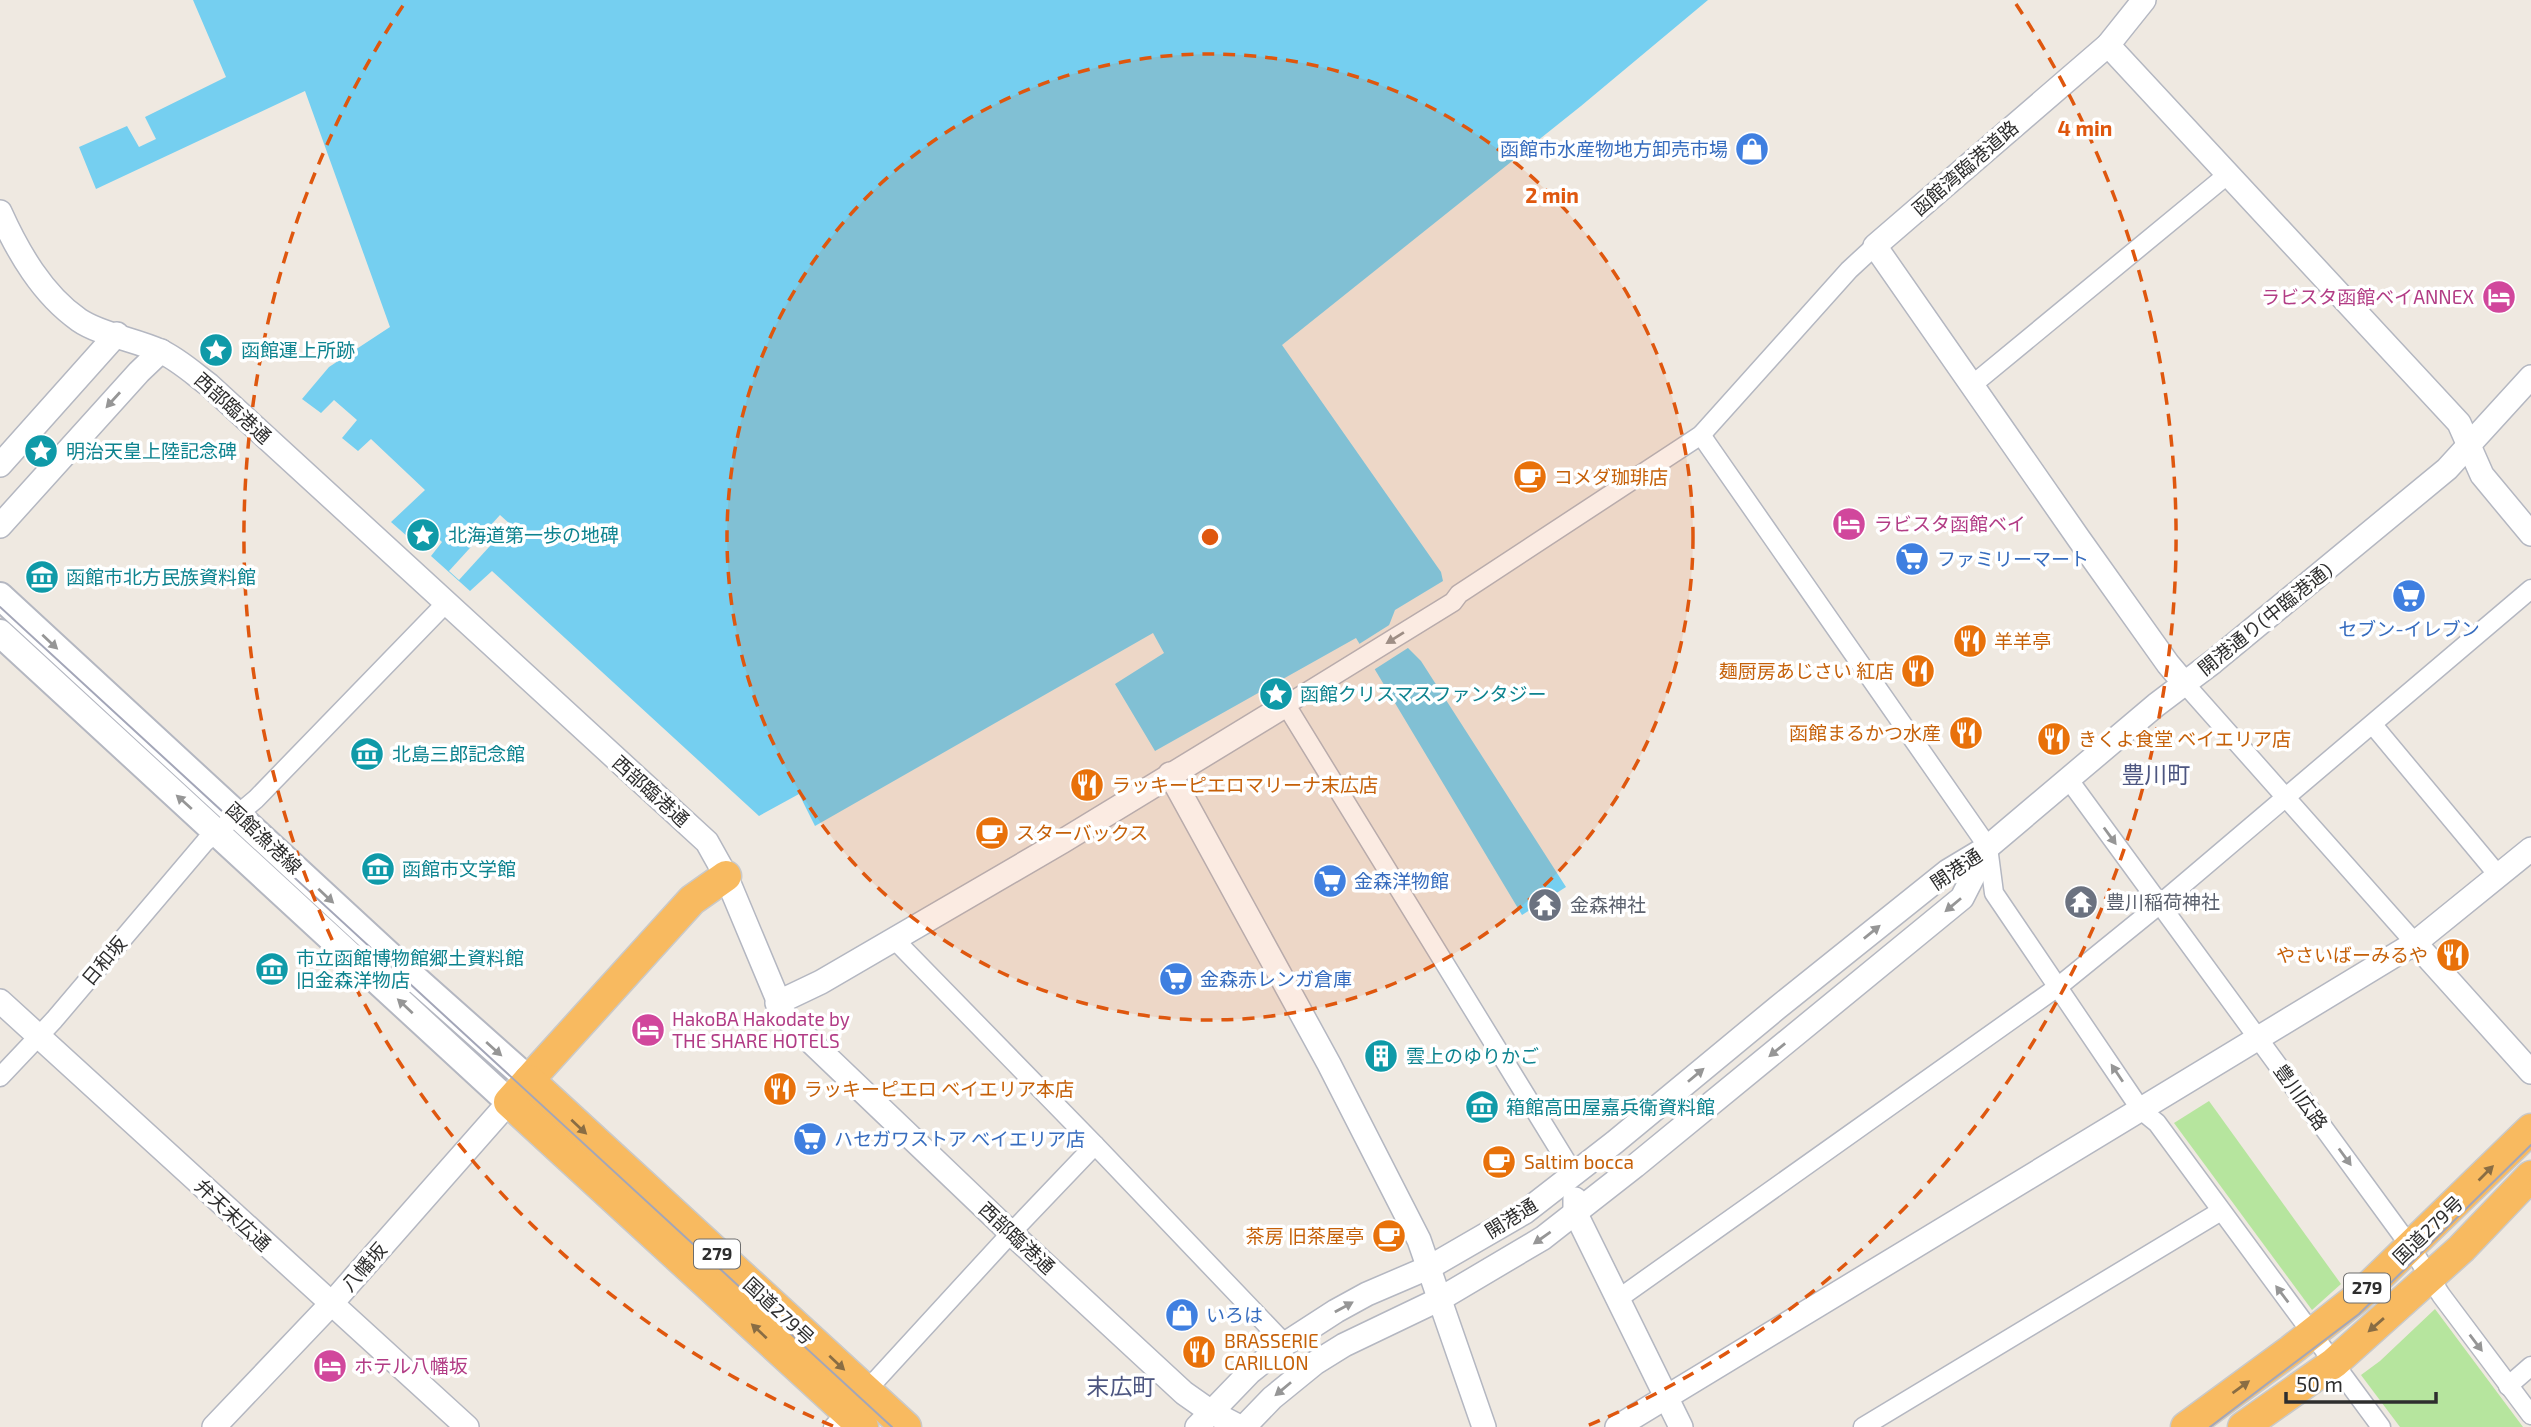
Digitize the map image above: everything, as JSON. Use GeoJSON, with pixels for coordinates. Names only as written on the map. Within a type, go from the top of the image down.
{"type":"FeatureCollection","features":[{"type":"Feature","properties":{"kind":"highway"},"geometry":{"type":"LineString","coordinates":[[509,1102],[692,900],[726,876]]}},
{"type":"Feature","properties":{"kind":"highway","name":"国道279号"},"geometry":{"type":"LineString","coordinates":[[529,1080],[852,1414]]}},
{"type":"Feature","properties":{"kind":"highway","name":"国道279号"},"geometry":{"type":"LineString","coordinates":[[509,1102],[852,1414],[906,1427]]}},
{"type":"Feature","properties":{"kind":"highway","name":"国道279号"},"geometry":{"type":"LineString","coordinates":[[2186,1427],[2358,1297],[2531,1129]]}},
{"type":"Feature","properties":{"kind":"highway","name":"国道279号"},"geometry":{"type":"LineString","coordinates":[[2243,1427],[2334,1363],[2430,1278],[2531,1176]]}},
{"type":"Feature","properties":{"kind":"main road","name":"函館漁港線"},"geometry":{"type":"LineString","coordinates":[[0,596],[402,967],[529,1080]]}},
{"type":"Feature","properties":{"kind":"main road","name":"函館漁港線"},"geometry":{"type":"LineString","coordinates":[[0,633],[211,837],[509,1102]]}},
{"type":"Feature","properties":{"kind":"street","name":"函館湾臨港道路"},"geometry":{"type":"LineString","coordinates":[[1875,246],[2108,45],[2144,0]]}},
{"type":"Feature","properties":{"kind":"street"},"geometry":{"type":"LineString","coordinates":[[2108,45],[2459,423],[2482,474],[2531,534]]}},
{"type":"Feature","properties":{"kind":"street"},"geometry":{"type":"LineString","coordinates":[[1971,386],[2227,175]]}},
{"type":"Feature","properties":{"kind":"street","name":"西部臨港通"},"geometry":{"type":"LineString","coordinates":[[0,212],[33,274],[79,320],[94,328],[161,351],[209,385],[707,842],[726,876],[785,1017],[1011,1233],[1184,1393],[1204,1419],[1242,1427]]}},
{"type":"Feature","properties":{"kind":"street"},"geometry":{"type":"LineString","coordinates":[[777,1003],[821,982],[1063,841],[1313,690],[1701,435],[1849,270],[1875,246],[2168,664],[2531,1072]]}},
{"type":"Feature","properties":{"kind":"street"},"geometry":{"type":"LineString","coordinates":[[0,465],[117,334]]}},
{"type":"Feature","properties":{"kind":"street"},"geometry":{"type":"LineString","coordinates":[[0,526],[161,351]]}},
{"type":"Feature","properties":{"kind":"street","name":"開港通り(中臨港通)"},"geometry":{"type":"LineString","coordinates":[[1988,847],[2156,705],[2447,469],[2531,377]]}},
{"type":"Feature","properties":{"kind":"street"},"geometry":{"type":"LineString","coordinates":[[1701,435],[1988,847],[1994,893],[2141,1110],[2157,1123],[2381,1427]]}},
{"type":"Feature","properties":{"kind":"street"},"geometry":{"type":"LineString","coordinates":[[1618,1299],[2059,986],[2160,904],[2531,589]]}},
{"type":"Feature","properties":{"kind":"street","name":"日和坂"},"geometry":{"type":"LineString","coordinates":[[0,1077],[39,1036],[211,837],[239,814],[447,602]]}},
{"type":"Feature","properties":{"kind":"street"},"geometry":{"type":"LineString","coordinates":[[1286,705],[1574,1174],[1575,1212],[1681,1427]]}},
{"type":"Feature","properties":{"kind":"street"},"geometry":{"type":"LineString","coordinates":[[2373,724],[2498,876]]}},
{"type":"Feature","properties":{"kind":"street"},"geometry":{"type":"LineString","coordinates":[[1170,774],[1329,1064],[1419,1241],[1430,1266],[1484,1427]]}},
{"type":"Feature","properties":{"kind":"street","name":"豊川広路"},"geometry":{"type":"LineString","coordinates":[[2070,780],[2531,1415]]}},
{"type":"Feature","properties":{"kind":"street","name":"開港通"},"geometry":{"type":"LineString","coordinates":[[1204,1419],[1250,1372],[1284,1343],[1367,1294],[1430,1266],[1525,1212],[1937,880],[1988,847]]}},
{"type":"Feature","properties":{"kind":"street","name":"開港通"},"geometry":{"type":"LineString","coordinates":[[1242,1427],[1315,1363],[1344,1345],[1440,1299],[1544,1238],[1962,898],[1988,847]]}},
{"type":"Feature","properties":{"kind":"street"},"geometry":{"type":"LineString","coordinates":[[1617,1427],[2415,943],[2531,849]]}},
{"type":"Feature","properties":{"kind":"street"},"geometry":{"type":"LineString","coordinates":[[894,939],[1284,1343]]}},
{"type":"Feature","properties":{"kind":"street","name":"弁天末広通"},"geometry":{"type":"LineString","coordinates":[[0,1001],[467,1427]]}},
{"type":"Feature","properties":{"kind":"street","name":"八幡坂"},"geometry":{"type":"LineString","coordinates":[[214,1427],[332,1303],[509,1102]]}},
{"type":"Feature","properties":{"kind":"street"},"geometry":{"type":"LineString","coordinates":[[852,1414],[1011,1233],[1095,1145]]}},
{"type":"Feature","properties":{"kind":"street"},"geometry":{"type":"LineString","coordinates":[[1863,1427],[2221,1211]]}},
{"type":"Feature","properties":{"kind":"street"},"geometry":{"type":"LineString","coordinates":[[2508,1386],[2531,1366]]}},
{"type":"Feature","properties":{"kind":"green space"},"geometry":{"type":"Polygon","coordinates":[[[2209,1101],[2341,1284],[2312,1310],[2174,1123],[2209,1101]]]}},
{"type":"Feature","properties":{"kind":"green space"},"geometry":{"type":"Polygon","coordinates":[[[2435,1309],[2523,1427],[2400,1427],[2361,1375],[2380,1361],[2435,1309]]]}},
{"type":"Feature","properties":{"kind":"water"},"geometry":{"type":"Polygon","coordinates":[[[193,0],[1708,0],[1581,106],[1282,345],[1441,572],[1443,581],[1395,610],[1388,628],[1421,661],[1566,887],[1522,915],[1356,638],[1155,751],[1115,684],[1164,653],[1153,633],[815,826],[799,794],[759,816],[492,571],[470,591],[431,556],[442,542],[421,523],[408,537],[391,522],[425,490],[371,439],[358,451],[342,438],[357,420],[334,400],[321,413],[302,399],[329,367],[390,327],[305,91],[96,189],[79,147],[127,126],[139,147],[156,139],[145,117],[226,77],[193,0]]]}},
{"type":"Feature","properties":{"kind":"pier"},"geometry":{"type":"Polygon","coordinates":[[[500,515],[510,524],[459,580],[449,571],[500,515]]]}},
{"type":"Feature","properties":{"kind":"pier"},"geometry":{"type":"Polygon","coordinates":[[[1394,622],[1392,627],[1411,646],[1372,671],[1356,646],[1394,622]]]}},
{"type":"Feature","properties":{"kind":"tram line"},"geometry":{"type":"LineString","coordinates":[[0,607],[892,1427]]}},
{"type":"Feature","properties":{"kind":"tram line"},"geometry":{"type":"LineString","coordinates":[[2210,1427],[2359,1314],[2531,1145]]}},
{"type":"Feature","properties":{"kind":"place","name":"函館市水産物地方卸売市場"},"geometry":{"type":"Point","coordinates":[1752,149]}},
{"type":"Feature","properties":{"kind":"place","name":"ラビスタ函館ベイANNEX"},"geometry":{"type":"Point","coordinates":[2499,297]}},
{"type":"Feature","properties":{"kind":"place","name":"函館運上所跡"},"geometry":{"type":"Point","coordinates":[216,350]}},
{"type":"Feature","properties":{"kind":"place","name":"明治天皇上陸記念碑"},"geometry":{"type":"Point","coordinates":[41,451]}},
{"type":"Feature","properties":{"kind":"place","name":"コメダ珈琲店"},"geometry":{"type":"Point","coordinates":[1530,477]}},
{"type":"Feature","properties":{"kind":"place","name":"ラビスタ函館ベイ"},"geometry":{"type":"Point","coordinates":[1849,524]}},
{"type":"Feature","properties":{"kind":"place","name":"北海道第一歩の地碑"},"geometry":{"type":"Point","coordinates":[423,535]}},
{"type":"Feature","properties":{"kind":"place","name":"ファミリーマート"},"geometry":{"type":"Point","coordinates":[1912,559]}},
{"type":"Feature","properties":{"kind":"place","name":"函館市北方民族資料館"},"geometry":{"type":"Point","coordinates":[42,577]}},
{"type":"Feature","properties":{"kind":"place","name":"セブン-イレブン"},"geometry":{"type":"Point","coordinates":[2409,596]}},
{"type":"Feature","properties":{"kind":"place","name":"羊羊亭"},"geometry":{"type":"Point","coordinates":[1970,641]}},
{"type":"Feature","properties":{"kind":"place","name":"麺厨房あじさい 紅店"},"geometry":{"type":"Point","coordinates":[1918,671]}},
{"type":"Feature","properties":{"kind":"place","name":"函館クリスマスファンタジー"},"geometry":{"type":"Point","coordinates":[1276,694]}},
{"type":"Feature","properties":{"kind":"place","name":"函館まるかつ水産"},"geometry":{"type":"Point","coordinates":[1966,733]}},
{"type":"Feature","properties":{"kind":"place","name":"きくよ食堂 ベイエリア店"},"geometry":{"type":"Point","coordinates":[2054,739]}},
{"type":"Feature","properties":{"kind":"place","name":"北島三郎記念館"},"geometry":{"type":"Point","coordinates":[367,754]}},
{"type":"Feature","properties":{"kind":"place","name":"ラッキーピエロマリーナ末広店"},"geometry":{"type":"Point","coordinates":[1087,785]}},
{"type":"Feature","properties":{"kind":"place","name":"スターバックス"},"geometry":{"type":"Point","coordinates":[992,833]}},
{"type":"Feature","properties":{"kind":"place","name":"函館市文学館"},"geometry":{"type":"Point","coordinates":[378,869]}},
{"type":"Feature","properties":{"kind":"place","name":"金森洋物館"},"geometry":{"type":"Point","coordinates":[1330,881]}},
{"type":"Feature","properties":{"kind":"place","name":"豊川稲荷神社"},"geometry":{"type":"Point","coordinates":[2081,902]}},
{"type":"Feature","properties":{"kind":"place","name":"金森神社"},"geometry":{"type":"Point","coordinates":[1545,905]}},
{"type":"Feature","properties":{"kind":"place","name":"やさいばーみるや"},"geometry":{"type":"Point","coordinates":[2453,955]}},
{"type":"Feature","properties":{"kind":"place","name":"市立函館博物館郷土資料館 旧金森洋物店"},"geometry":{"type":"Point","coordinates":[272,969]}},
{"type":"Feature","properties":{"kind":"place","name":"金森赤レンガ倉庫"},"geometry":{"type":"Point","coordinates":[1176,979]}},
{"type":"Feature","properties":{"kind":"place","name":"HakoBA Hakodate by THE SHARE HOTELS"},"geometry":{"type":"Point","coordinates":[648,1030]}},
{"type":"Feature","properties":{"kind":"place","name":"雲上のゆりかご"},"geometry":{"type":"Point","coordinates":[1381,1056]}},
{"type":"Feature","properties":{"kind":"place","name":"ラッキーピエロ ベイエリア本店"},"geometry":{"type":"Point","coordinates":[780,1089]}},
{"type":"Feature","properties":{"kind":"place","name":"箱館高田屋嘉兵衛資料館"},"geometry":{"type":"Point","coordinates":[1482,1107]}},
{"type":"Feature","properties":{"kind":"place","name":"ハセガワストア べイエリア店"},"geometry":{"type":"Point","coordinates":[810,1139]}},
{"type":"Feature","properties":{"kind":"place","name":"Saltim bocca"},"geometry":{"type":"Point","coordinates":[1499,1162]}},
{"type":"Feature","properties":{"kind":"place","name":"茶房 旧茶屋亭"},"geometry":{"type":"Point","coordinates":[1389,1236]}},
{"type":"Feature","properties":{"kind":"place","name":"いろは"},"geometry":{"type":"Point","coordinates":[1182,1315]}},
{"type":"Feature","properties":{"kind":"place","name":"BRASSERIE CARILLON"},"geometry":{"type":"Point","coordinates":[1199,1352]}},
{"type":"Feature","properties":{"kind":"place","name":"ホテル八幡坂"},"geometry":{"type":"Point","coordinates":[330,1366]}},
{"type":"Feature","properties":{"kind":"district","name":"豊川町"},"geometry":{"type":"Point","coordinates":[2156,775]}},
{"type":"Feature","properties":{"kind":"district","name":"末広町"},"geometry":{"type":"Point","coordinates":[1121,1387]}}]}
